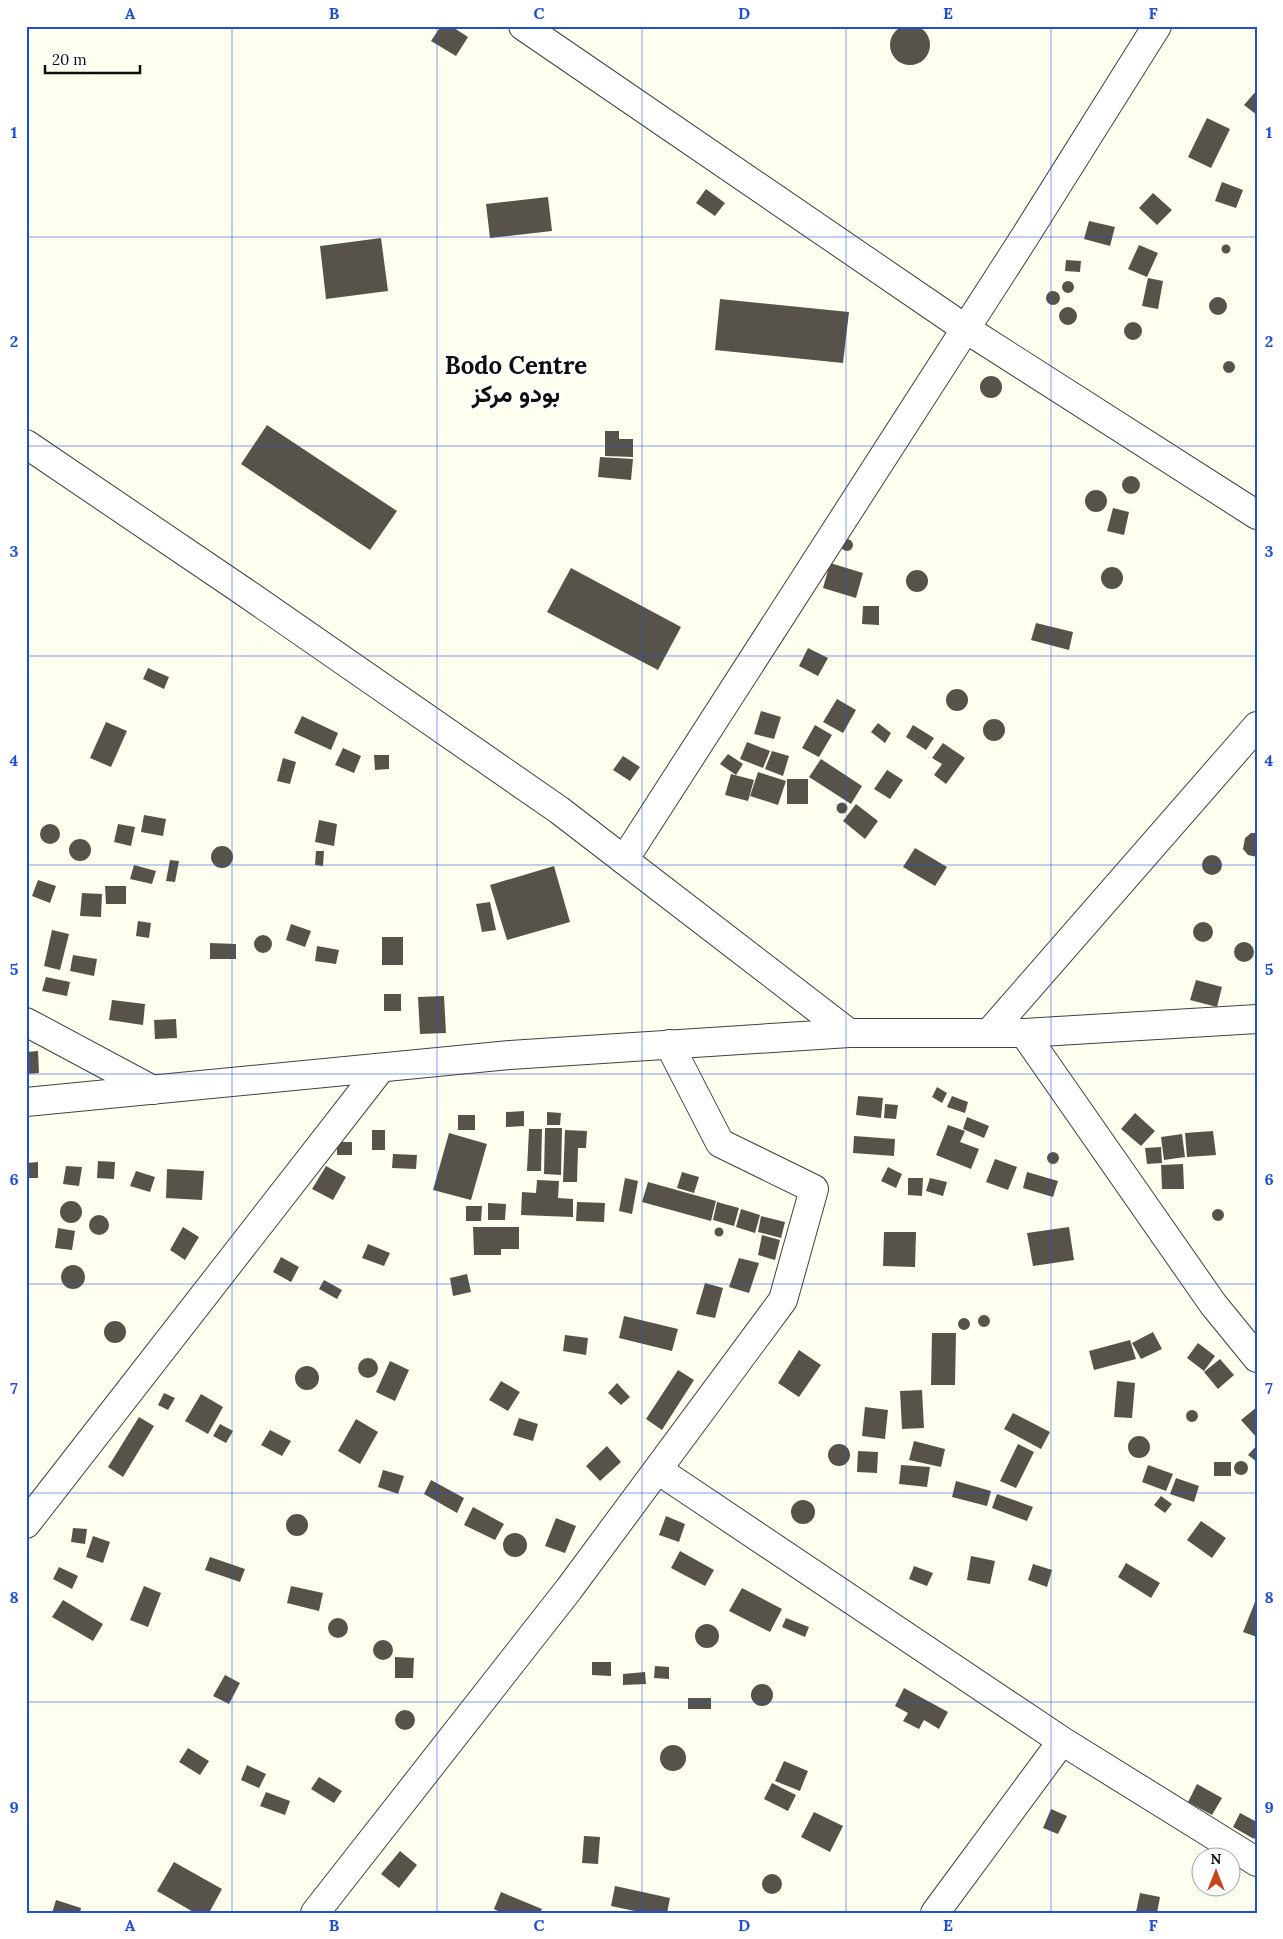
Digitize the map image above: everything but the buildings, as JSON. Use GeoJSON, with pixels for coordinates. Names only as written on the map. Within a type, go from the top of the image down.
{"type":"FeatureCollection","features":[{"type":"Feature","properties":{"kind":"street"},"geometry":{"type":"LineString","coordinates":[[523,26],[966,329],[1257,515]]}},
{"type":"Feature","properties":{"kind":"street"},"geometry":{"type":"LineString","coordinates":[[624,860],[966,329],[1158,26]]}},
{"type":"Feature","properties":{"kind":"street"},"geometry":{"type":"LineString","coordinates":[[26,444],[243,591],[559,810],[849,1033]]}},
{"type":"Feature","properties":{"kind":"street"},"geometry":{"type":"LineString","coordinates":[[989,1033],[1257,726]]}},
{"type":"Feature","properties":{"kind":"street"},"geometry":{"type":"LineString","coordinates":[[26,1102],[510,1055],[669,1044],[849,1033],[1024,1033],[1257,1019]]}},
{"type":"Feature","properties":{"kind":"street"},"geometry":{"type":"LineString","coordinates":[[26,1022],[153,1090]]}},
{"type":"Feature","properties":{"kind":"street"},"geometry":{"type":"LineString","coordinates":[[1024,1033],[1213,1304],[1257,1358]]}},
{"type":"Feature","properties":{"kind":"street"},"geometry":{"type":"LineString","coordinates":[[315,1913],[569,1589],[783,1300],[814,1189],[720,1143],[669,1044]]}},
{"type":"Feature","properties":{"kind":"street"},"geometry":{"type":"LineString","coordinates":[[26,1524],[381,1068]]}},
{"type":"Feature","properties":{"kind":"street"},"geometry":{"type":"LineString","coordinates":[[658,1470],[1062,1741],[1257,1862]]}},
{"type":"Feature","properties":{"kind":"street"},"geometry":{"type":"LineString","coordinates":[[935,1913],[1062,1741]]}},
{"type":"Feature","properties":{"kind":"district","name":"Bodo Centre بودو مركز"},"geometry":{"type":"Point","coordinates":[516,380]}}]}
